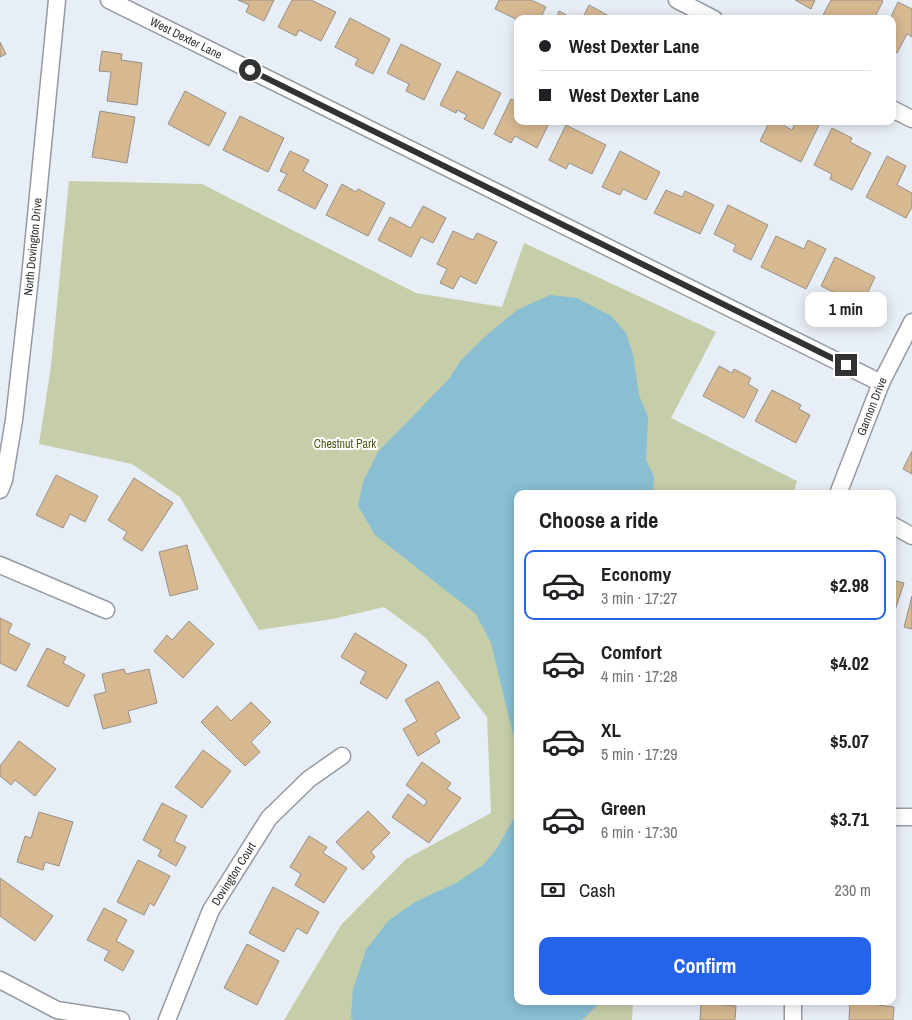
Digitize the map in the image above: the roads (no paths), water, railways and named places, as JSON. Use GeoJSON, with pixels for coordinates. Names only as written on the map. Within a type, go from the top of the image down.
{"type":"FeatureCollection","features":[{"type":"Feature","properties":{"kind":"street","name":"North Dovington Drive"},"geometry":{"type":"LineString","coordinates":[[0,490],[4,480],[14,420],[57,0]]}},
{"type":"Feature","properties":{"kind":"street","name":"West Dexter Lane"},"geometry":{"type":"LineString","coordinates":[[109,0],[881,383]]}},
{"type":"Feature","properties":{"kind":"street"},"geometry":{"type":"LineString","coordinates":[[677,0],[706,15]]}},
{"type":"Feature","properties":{"kind":"street"},"geometry":{"type":"LineString","coordinates":[[896,111],[912,119]]}},
{"type":"Feature","properties":{"kind":"street","name":"Gannon Drive"},"geometry":{"type":"LineString","coordinates":[[840,490],[881,383],[912,322]]}},
{"type":"Feature","properties":{"kind":"street"},"geometry":{"type":"LineString","coordinates":[[896,527],[912,536]]}},
{"type":"Feature","properties":{"kind":"street"},"geometry":{"type":"LineString","coordinates":[[0,565],[106,610]]}},
{"type":"Feature","properties":{"kind":"street","name":"Dovington Court"},"geometry":{"type":"LineString","coordinates":[[167,1020],[211,910],[269,818],[309,779],[342,756]]}},
{"type":"Feature","properties":{"kind":"street"},"geometry":{"type":"LineString","coordinates":[[896,817],[912,817]]}},
{"type":"Feature","properties":{"kind":"street"},"geometry":{"type":"LineString","coordinates":[[0,980],[57,1010],[121,1020]]}},
{"type":"Feature","properties":{"kind":"street"},"geometry":{"type":"LineString","coordinates":[[793,1005],[793,1020]]}},
{"type":"Feature","properties":{"kind":"water"},"geometry":{"type":"Polygon","coordinates":[[[550,295],[577,298],[611,316],[626,333],[633,355],[639,395],[648,417],[646,460],[654,477],[653,490],[514,490],[514,739],[491,643],[476,614],[375,535],[358,506],[363,482],[378,452],[449,379],[461,360],[517,310],[550,295]]]}},
{"type":"Feature","properties":{"kind":"water"},"geometry":{"type":"Polygon","coordinates":[[[514,818],[514,1005],[597,1005],[582,1020],[353,1020],[351,1018],[353,989],[366,950],[388,921],[415,902],[456,883],[483,865],[496,850],[514,818]]]}},
{"type":"Feature","properties":{"kind":"park label","name":"Chestnut Park"},"geometry":{"type":"Point","coordinates":[345,444]}}]}
